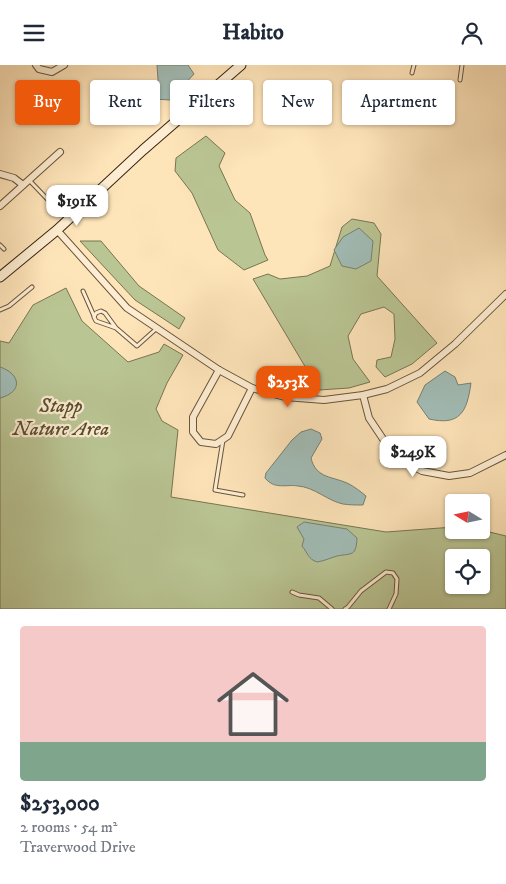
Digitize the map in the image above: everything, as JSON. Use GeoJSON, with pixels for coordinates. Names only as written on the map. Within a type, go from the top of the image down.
{"type":"FeatureCollection","features":[{"type":"Feature","properties":{"kind":"street"},"geometry":{"type":"LineString","coordinates":[[36,65],[39,69],[52,72],[64,65]]}},
{"type":"Feature","properties":{"kind":"street"},"geometry":{"type":"LineString","coordinates":[[0,277],[57,230],[143,150],[241,65]]}},
{"type":"Feature","properties":{"kind":"street"},"geometry":{"type":"LineString","coordinates":[[0,206],[60,152]]}},
{"type":"Feature","properties":{"kind":"street"},"geometry":{"type":"LineString","coordinates":[[0,175],[14,178],[23,185]]}},
{"type":"Feature","properties":{"kind":"street"},"geometry":{"type":"LineString","coordinates":[[57,230],[127,308],[219,370],[252,388],[285,397],[324,400],[363,395],[386,389],[420,373],[455,344],[506,294]]}},
{"type":"Feature","properties":{"kind":"street"},"geometry":{"type":"LineString","coordinates":[[219,370],[193,417],[193,432],[201,442],[216,444],[228,436],[252,388]]}},
{"type":"Feature","properties":{"kind":"street"},"geometry":{"type":"LineString","coordinates":[[363,395],[369,418],[387,445],[404,462],[422,471],[449,476],[470,473],[506,455]]}},
{"type":"Feature","properties":{"kind":"lane"},"geometry":{"type":"LineString","coordinates":[[412,73],[414,65]]}},
{"type":"Feature","properties":{"kind":"lane"},"geometry":{"type":"LineString","coordinates":[[460,80],[462,65]]}},
{"type":"Feature","properties":{"kind":"lane"},"geometry":{"type":"LineString","coordinates":[[29,179],[52,205]]}},
{"type":"Feature","properties":{"kind":"lane"},"geometry":{"type":"LineString","coordinates":[[0,245],[4,249]]}},
{"type":"Feature","properties":{"kind":"lane"},"geometry":{"type":"LineString","coordinates":[[0,310],[9,306],[32,287]]}},
{"type":"Feature","properties":{"kind":"lane"},"geometry":{"type":"LineString","coordinates":[[83,291],[96,321],[116,328]]}},
{"type":"Feature","properties":{"kind":"lane"},"geometry":{"type":"LineString","coordinates":[[94,317],[96,313],[103,312],[116,328],[137,346],[156,329]]}},
{"type":"Feature","properties":{"kind":"lane"},"geometry":{"type":"LineString","coordinates":[[223,439],[215,490],[244,495]]}},
{"type":"Feature","properties":{"kind":"lane"},"geometry":{"type":"LineString","coordinates":[[344,609],[348,607],[361,591],[386,571],[392,573],[397,579],[396,594],[389,609]]}},
{"type":"Feature","properties":{"kind":"lane"},"geometry":{"type":"LineString","coordinates":[[292,591],[299,595],[310,595],[320,599],[332,609]]}},
{"type":"Feature","properties":{"kind":"green space"},"geometry":{"type":"Polygon","coordinates":[[[206,136],[225,153],[219,166],[235,200],[250,213],[268,260],[244,270],[218,250],[192,193],[175,171],[176,158],[206,136]]]}},
{"type":"Feature","properties":{"kind":"green space"},"geometry":{"type":"Polygon","coordinates":[[[352,219],[374,223],[381,234],[377,276],[437,343],[412,364],[385,377],[376,367],[377,360],[391,357],[395,339],[394,314],[384,307],[361,314],[348,336],[353,359],[370,382],[349,388],[319,390],[253,279],[268,274],[280,279],[307,276],[330,266],[342,227],[352,219]]]}},
{"type":"Feature","properties":{"kind":"green space"},"geometry":{"type":"Polygon","coordinates":[[[80,241],[101,241],[139,286],[185,318],[179,329],[135,300],[80,241]]]}},
{"type":"Feature","properties":{"kind":"green space","name":"Stapp Nature Area"},"geometry":{"type":"Polygon","coordinates":[[[66,288],[82,321],[128,362],[159,352],[164,344],[183,355],[167,383],[156,409],[162,421],[178,430],[171,497],[386,532],[445,528],[445,539],[490,539],[490,532],[506,536],[506,609],[0,609],[0,341],[9,343],[33,305],[66,288]]]}},
{"type":"Feature","properties":{"kind":"water"},"geometry":{"type":"Polygon","coordinates":[[[157,65],[188,65],[194,74],[188,80],[170,80],[170,100],[160,99],[160,80],[158,80],[157,65]]]}},
{"type":"Feature","properties":{"kind":"water"},"geometry":{"type":"Polygon","coordinates":[[[359,228],[373,241],[371,261],[356,269],[342,266],[334,250],[343,237],[359,228]]]}},
{"type":"Feature","properties":{"kind":"water"},"geometry":{"type":"Polygon","coordinates":[[[0,367],[12,374],[15,378],[16,387],[13,392],[0,398],[0,367]]]}},
{"type":"Feature","properties":{"kind":"water"},"geometry":{"type":"Polygon","coordinates":[[[445,371],[455,377],[458,385],[471,383],[467,402],[460,415],[455,418],[440,421],[429,419],[417,402],[425,385],[445,371]]]}},
{"type":"Feature","properties":{"kind":"water"},"geometry":{"type":"Polygon","coordinates":[[[311,429],[320,433],[322,439],[311,458],[313,465],[326,476],[343,481],[360,491],[366,496],[363,505],[343,504],[304,487],[277,485],[265,478],[266,473],[292,440],[301,432],[311,429]]]}},
{"type":"Feature","properties":{"kind":"water"},"geometry":{"type":"Polygon","coordinates":[[[304,522],[347,529],[357,538],[356,548],[350,554],[320,562],[314,561],[302,546],[304,539],[297,527],[304,522]]]}}]}
